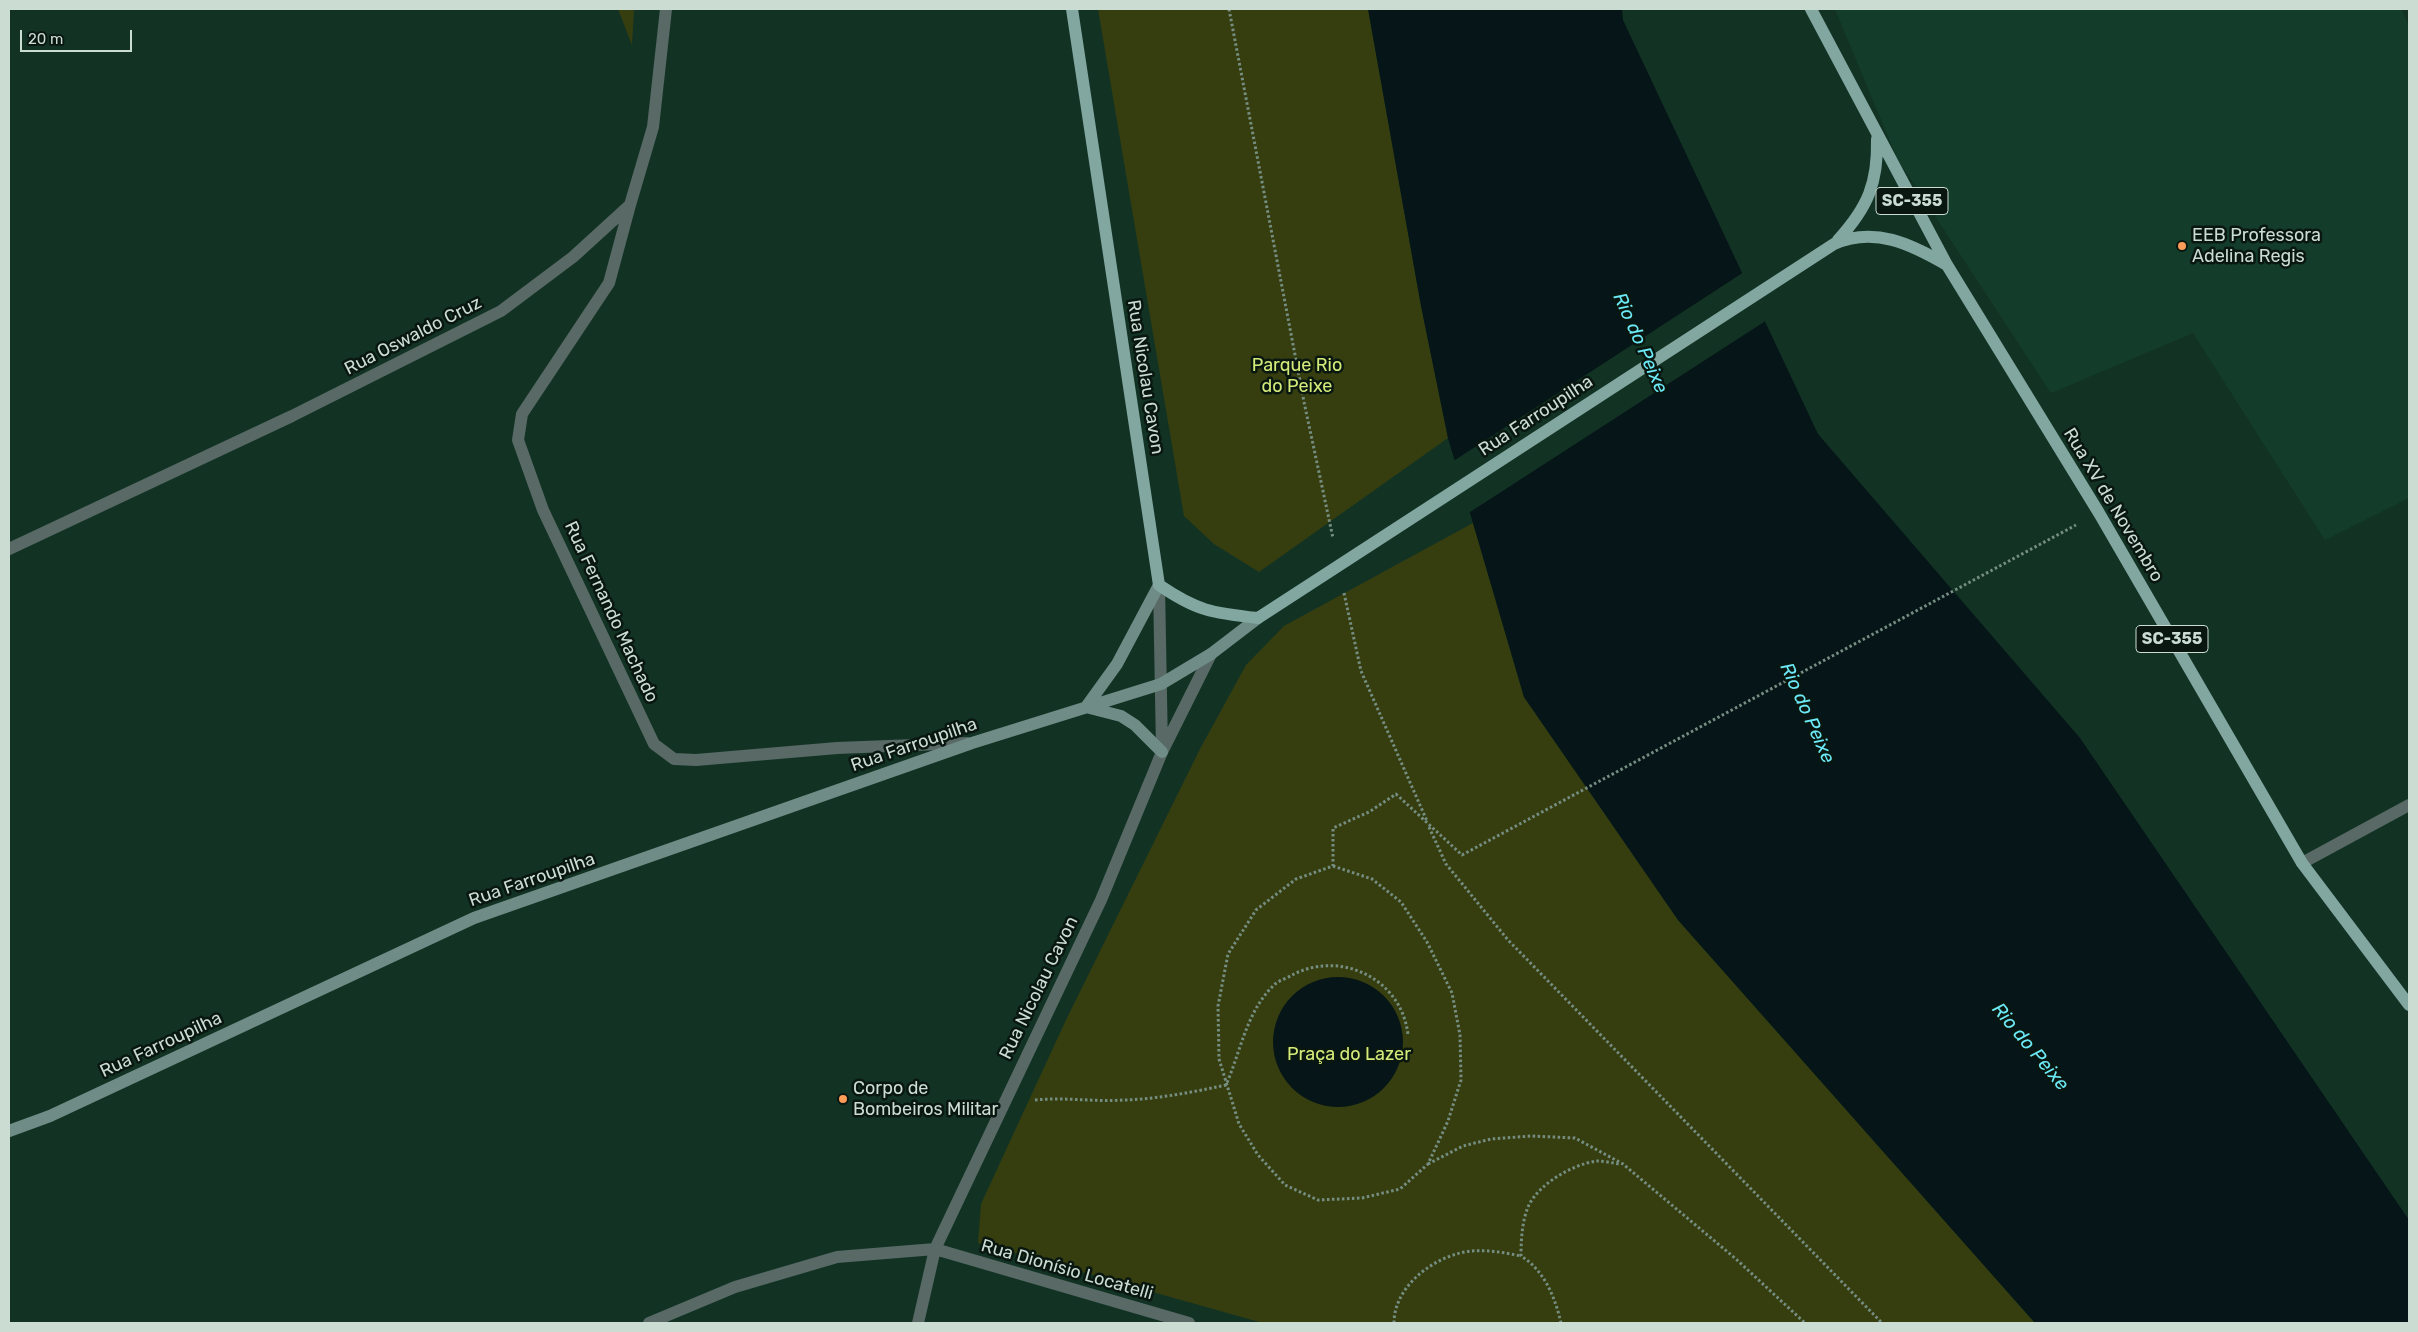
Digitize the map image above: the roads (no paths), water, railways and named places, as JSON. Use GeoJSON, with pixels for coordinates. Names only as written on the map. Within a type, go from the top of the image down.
{"type":"FeatureCollection","features":[{"type":"Feature","properties":{"kind":"main road","name":"Rua Nicolau Cavon"},"geometry":{"type":"LineString","coordinates":[[1072,9],[1159,585]]}},
{"type":"Feature","properties":{"kind":"main road","name":"Rua XV de Novembro"},"geometry":{"type":"LineString","coordinates":[[1811,9],[1877,136],[1947,264],[2099,513],[2302,863],[2409,1005]]}},
{"type":"Feature","properties":{"kind":"main road","name":"Rua Farroupilha"},"geometry":{"type":"LineString","coordinates":[[1834,244],[1855,221],[1869,196],[1877,166],[1877,136]]}},
{"type":"Feature","properties":{"kind":"main road","name":"Rua Farroupilha"},"geometry":{"type":"LineString","coordinates":[[1258,618],[1834,244],[1851,236],[1893,240],[1918,248],[1947,264]]}},
{"type":"Feature","properties":{"kind":"main road"},"geometry":{"type":"LineString","coordinates":[[1159,585],[1186,603],[1214,613],[1258,618]]}},
{"type":"Feature","properties":{"kind":"street"},"geometry":{"type":"LineString","coordinates":[[630,205],[653,127],[666,9]]}},
{"type":"Feature","properties":{"kind":"street","name":"Rua Oswaldo Cruz"},"geometry":{"type":"LineString","coordinates":[[9,549],[292,416],[501,311],[573,257],[630,205]]}},
{"type":"Feature","properties":{"kind":"street","name":"Rua Fernando Machado"},"geometry":{"type":"LineString","coordinates":[[630,205],[609,283],[522,414],[518,440],[543,510],[654,744],[674,759],[696,760],[837,748],[972,743]]}},
{"type":"Feature","properties":{"kind":"street"},"geometry":{"type":"LineString","coordinates":[[1159,585],[1117,664],[1086,708],[1121,716],[1135,725],[1162,752]]}},
{"type":"Feature","properties":{"kind":"street","name":"Rua Nicolau Cavon"},"geometry":{"type":"LineString","coordinates":[[1159,585],[1162,752]]}},
{"type":"Feature","properties":{"kind":"street","name":"Rua Farroupilha"},"geometry":{"type":"LineString","coordinates":[[9,1131],[50,1116],[474,918],[972,743],[1161,684],[1210,654],[1258,618]]}},
{"type":"Feature","properties":{"kind":"street","name":"Rua Nicolau Cavon"},"geometry":{"type":"LineString","coordinates":[[918,1323],[935,1249],[1002,1104],[1101,900],[1162,752],[1210,654]]}},
{"type":"Feature","properties":{"kind":"street"},"geometry":{"type":"LineString","coordinates":[[2302,863],[2409,805]]}},
{"type":"Feature","properties":{"kind":"street"},"geometry":{"type":"LineString","coordinates":[[649,1323],[735,1287],[837,1257],[935,1249]]}},
{"type":"Feature","properties":{"kind":"street","name":"Rua Dionísio Locatelli"},"geometry":{"type":"LineString","coordinates":[[935,1249],[1190,1323]]}},
{"type":"Feature","properties":{"kind":"water","name":"Rio do Peixe"},"geometry":{"type":"Polygon","coordinates":[[[1368,9],[1622,9],[1623,20],[1818,434],[2080,738],[2409,1220],[2409,1323],[2035,1323],[1678,920],[1524,697],[1448,438],[1421,306],[1368,9]]]}},
{"type":"Feature","properties":{"kind":"water"},"geometry":{"type":"Polygon","coordinates":[[[1338,977],[1351,978],[1363,982],[1384,996],[1398,1017],[1402,1029],[1402,1055],[1398,1067],[1384,1088],[1363,1102],[1351,1106],[1338,1107],[1325,1106],[1313,1102],[1292,1088],[1278,1067],[1274,1055],[1273,1042],[1274,1029],[1278,1017],[1292,996],[1313,982],[1325,978],[1338,977]]]}},
{"type":"Feature","properties":{"kind":"place","name":"EEB Professora Adelina Regis"},"geometry":{"type":"Point","coordinates":[2182,246]}},
{"type":"Feature","properties":{"kind":"place","name":"Corpo de Bombeiros Militar"},"geometry":{"type":"Point","coordinates":[843,1099]}},
{"type":"Feature","properties":{"kind":"park label","name":"Parque Rio do Peixe"},"geometry":{"type":"Point","coordinates":[1297,376]}},
{"type":"Feature","properties":{"kind":"park label","name":"Praça do Lazer"},"geometry":{"type":"Point","coordinates":[1349,1055]}}]}
